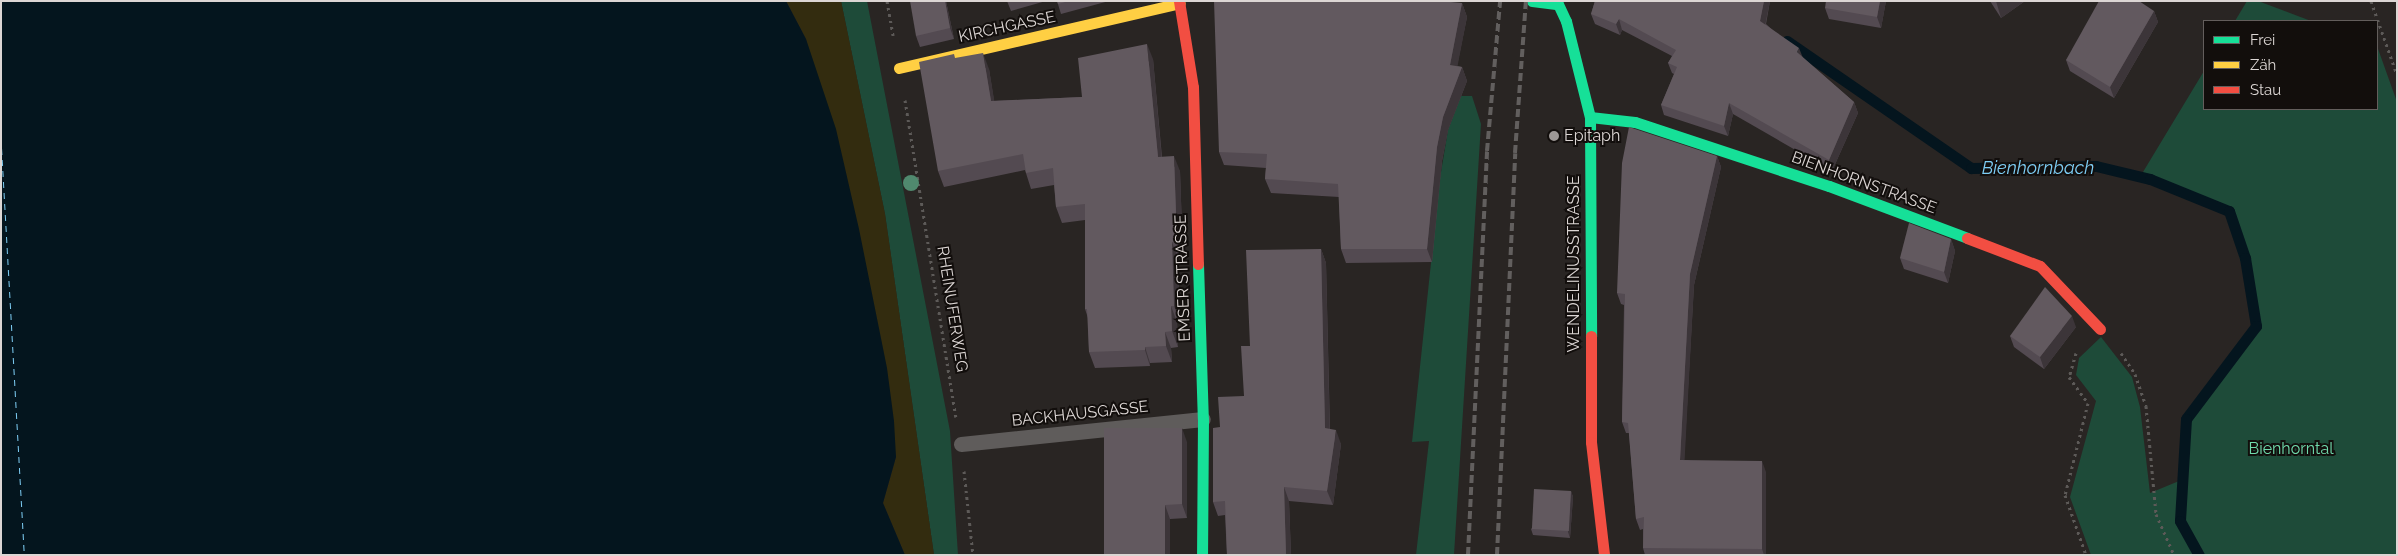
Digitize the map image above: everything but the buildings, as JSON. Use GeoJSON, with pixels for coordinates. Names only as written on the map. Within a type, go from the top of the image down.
{"type":"FeatureCollection","features":[{"type":"Feature","properties":{"kind":"street","name":"WENDELINUSSTRASSE"},"geometry":{"type":"LineString","coordinates":[[1532,1],[1558,4],[1566,21],[1590,118],[1591,442],[1604,555]]}},
{"type":"Feature","properties":{"kind":"street","name":"KIRCHGASSE"},"geometry":{"type":"LineString","coordinates":[[899,68],[1180,2]]}},
{"type":"Feature","properties":{"kind":"street","name":"EMSER STRASSE"},"geometry":{"type":"LineString","coordinates":[[1180,2],[1193,87],[1203,419],[1202,555]]}},
{"type":"Feature","properties":{"kind":"street","name":"BIENHORNSTRASSE"},"geometry":{"type":"LineString","coordinates":[[1590,118],[1635,122],[1829,186],[2040,266],[2100,329]]}},
{"type":"Feature","properties":{"kind":"lane","name":"BACKHAUSGASSE"},"geometry":{"type":"LineString","coordinates":[[961,444],[1203,419]]}},
{"type":"Feature","properties":{"kind":"path"},"geometry":{"type":"LineString","coordinates":[[2371,1],[2378,20]]}},
{"type":"Feature","properties":{"kind":"path"},"geometry":{"type":"LineString","coordinates":[[2378,21],[2397,75]]}},
{"type":"Feature","properties":{"kind":"path","name":"RHEINUFERWEG"},"geometry":{"type":"LineString","coordinates":[[899,68],[961,444],[973,555]]}},
{"type":"Feature","properties":{"kind":"path"},"geometry":{"type":"LineString","coordinates":[[2086,555],[2064,494],[2088,403],[2069,377],[2074,355],[2100,329],[2135,374],[2146,406],[2156,514],[2174,555]]}},
{"type":"Feature","properties":{"kind":"green space"},"geometry":{"type":"Polygon","coordinates":[[[841,1],[867,1],[950,431],[958,555],[934,555],[885,214],[841,1]]]}},
{"type":"Feature","properties":{"kind":"green space"},"geometry":{"type":"Polygon","coordinates":[[[2247,1],[2258,1],[2308,20],[2236,20],[2247,1]]]}},
{"type":"Feature","properties":{"kind":"green space","name":"Bienhorntal"},"geometry":{"type":"Polygon","coordinates":[[[2378,49],[2397,102],[2397,555],[2091,555],[2070,497],[2096,401],[2076,375],[2079,358],[2101,337],[2132,377],[2140,407],[2150,493],[2179,481],[2182,420],[2253,324],[2241,262],[2227,215],[2148,183],[2143,172],[2203,73],[2203,110],[2378,110],[2378,49]]]}},
{"type":"Feature","properties":{"kind":"green space"},"geometry":{"type":"Polygon","coordinates":[[[1461,96],[1472,96],[1481,124],[1454,555],[1416,555],[1429,441],[1412,442],[1440,178],[1448,130],[1461,96]]]}},
{"type":"Feature","properties":{"kind":"sand"},"geometry":{"type":"Polygon","coordinates":[[[786,1],[841,1],[885,214],[934,555],[905,555],[883,503],[896,457],[806,39],[786,1]]]}},
{"type":"Feature","properties":{"kind":"water"},"geometry":{"type":"Polygon","coordinates":[[[1,1],[786,1],[806,39],[836,129],[859,229],[887,368],[894,421],[896,457],[883,503],[905,555],[1,555],[1,1]]]}},
{"type":"Feature","properties":{"kind":"waterway","name":"Bienhornbach"},"geometry":{"type":"LineString","coordinates":[[1787,41],[1971,168],[2096,166],[2150,179],[2229,211],[2245,258],[2256,326],[2186,419],[2180,521],[2199,555]]}},
{"type":"Feature","properties":{"kind":"ferry route"},"geometry":{"type":"LineString","coordinates":[[1,138],[24,555]]}},
{"type":"Feature","properties":{"kind":"railway"},"geometry":{"type":"LineString","coordinates":[[1468,555],[1487,151],[1500,1]]}},
{"type":"Feature","properties":{"kind":"railway"},"geometry":{"type":"LineString","coordinates":[[1497,555],[1515,153],[1526,1]]}},
{"type":"Feature","properties":{"kind":"traffic: fast"},"geometry":{"type":"LineString","coordinates":[[1532,1],[1558,4],[1566,21],[1590,117],[1591,336]]}},
{"type":"Feature","properties":{"kind":"traffic: fast"},"geometry":{"type":"LineString","coordinates":[[1590,117],[1635,122],[1829,186],[1967,238]]}},
{"type":"Feature","properties":{"kind":"traffic: fast"},"geometry":{"type":"LineString","coordinates":[[1198,264],[1203,419],[1202,555]]}},
{"type":"Feature","properties":{"kind":"traffic: slow"},"geometry":{"type":"LineString","coordinates":[[899,68],[1180,3]]}},
{"type":"Feature","properties":{"kind":"traffic: jam"},"geometry":{"type":"LineString","coordinates":[[1179,1],[1193,87],[1198,264]]}},
{"type":"Feature","properties":{"kind":"traffic: jam"},"geometry":{"type":"LineString","coordinates":[[1967,238],[2040,266],[2100,329]]}},
{"type":"Feature","properties":{"kind":"traffic: jam"},"geometry":{"type":"LineString","coordinates":[[1591,336],[1591,442],[1604,555]]}},
{"type":"Feature","properties":{"kind":"place","name":"Epitaph"},"geometry":{"type":"Point","coordinates":[1554,136]}}]}
